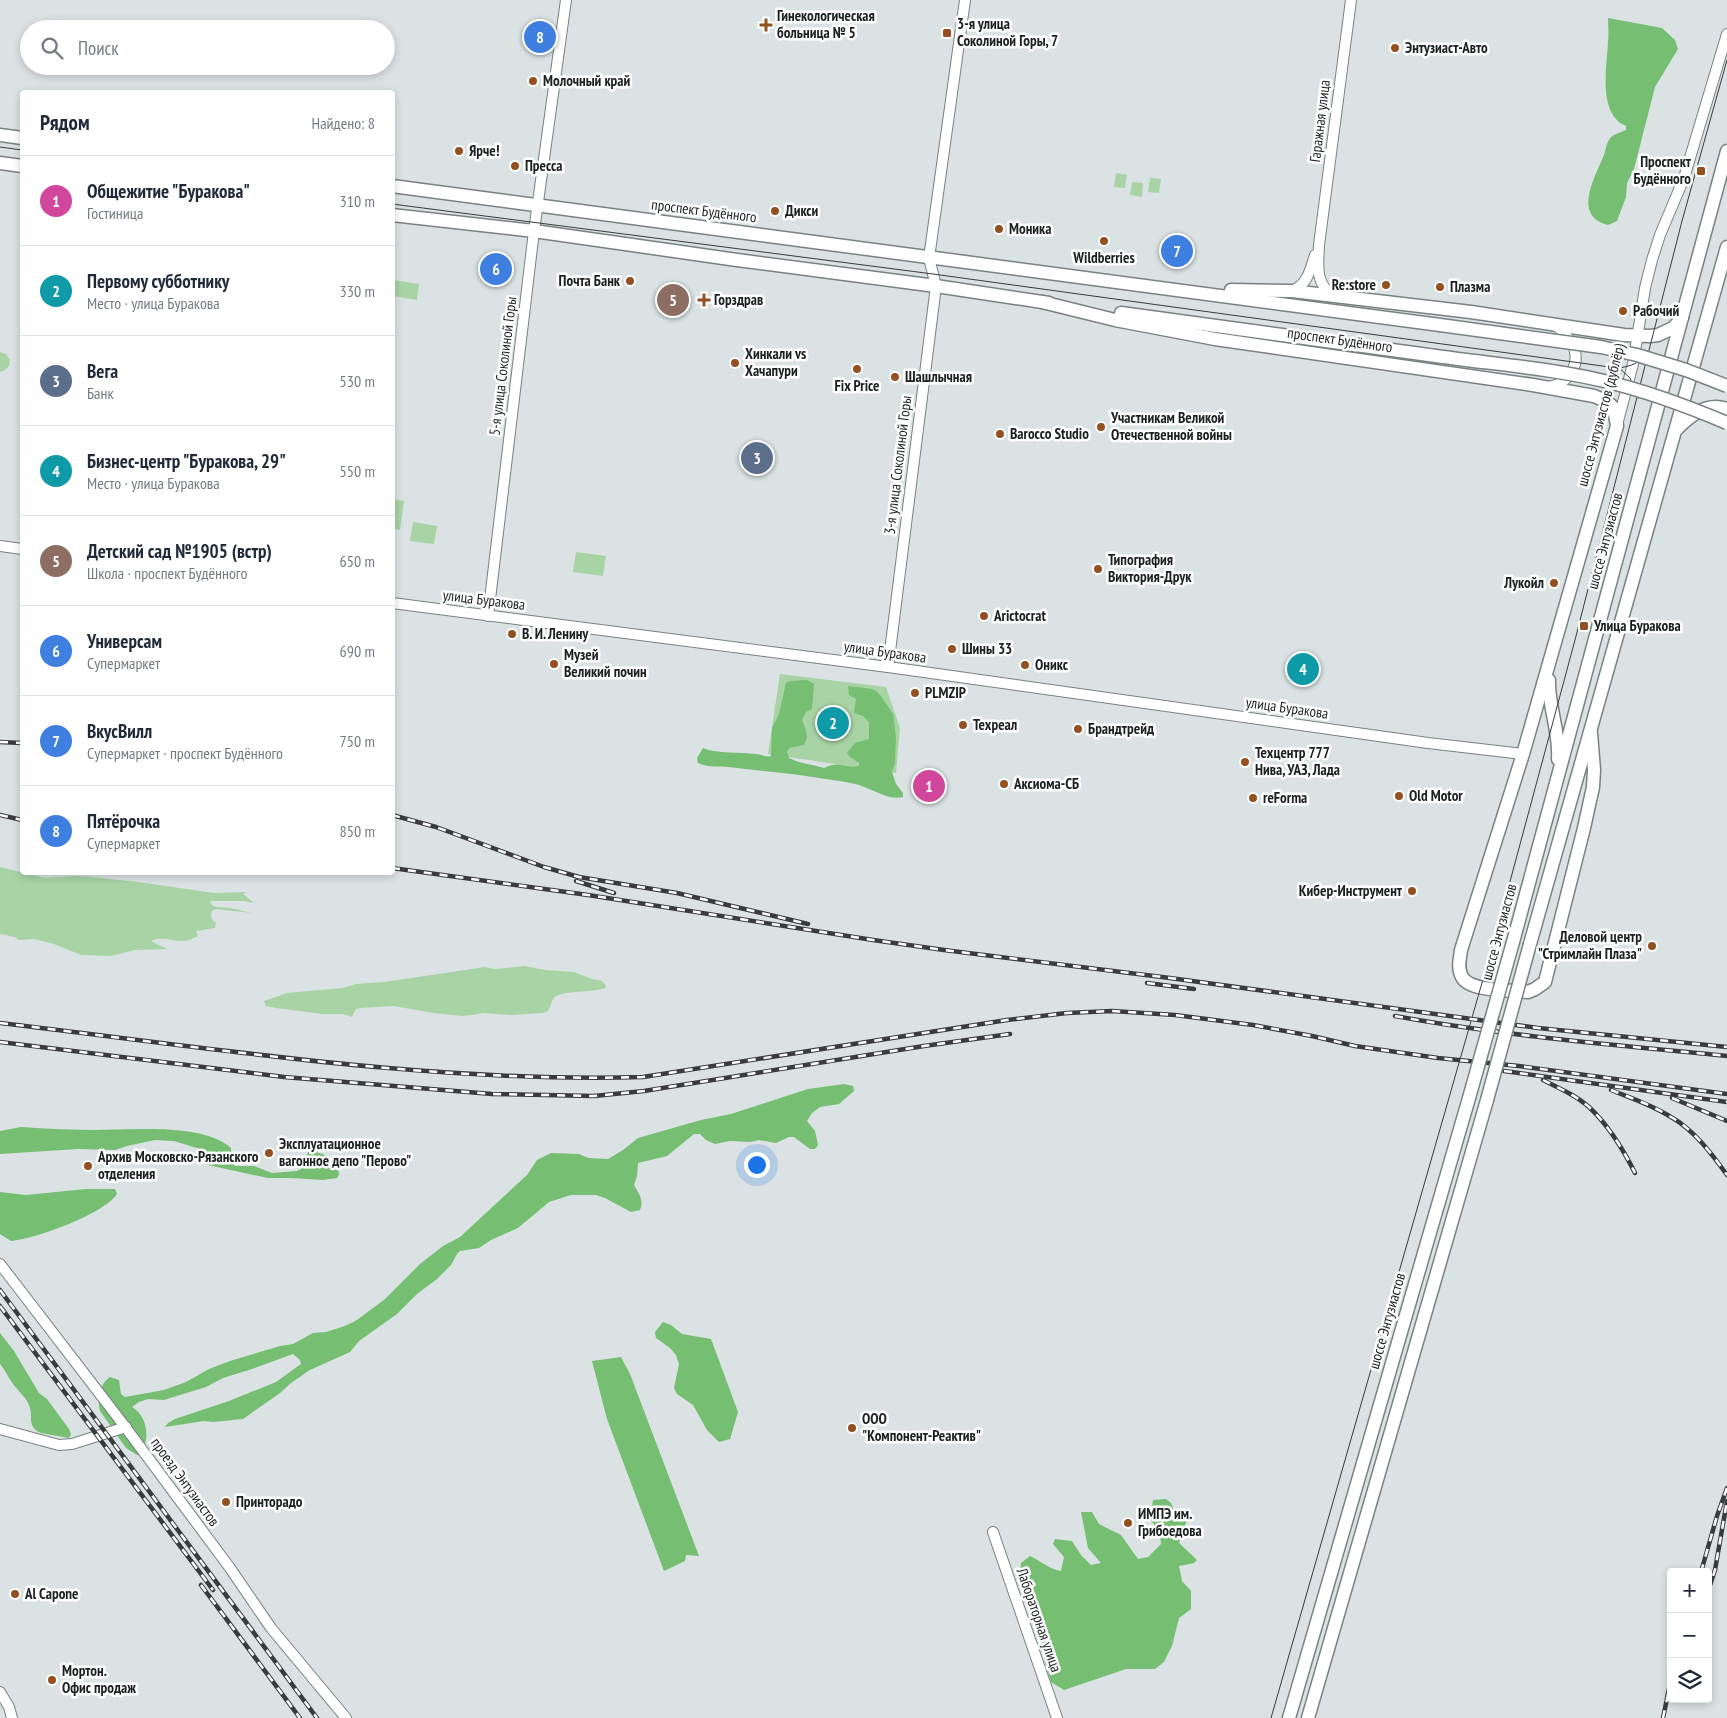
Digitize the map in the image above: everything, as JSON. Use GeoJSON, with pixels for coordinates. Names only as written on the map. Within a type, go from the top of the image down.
{"type":"FeatureCollection","features":[{"type":"Feature","properties":{"kind":"main road"},"geometry":{"type":"LineString","coordinates":[[0,135],[20,138]]}},
{"type":"Feature","properties":{"kind":"main road","name":"шоссе Энтузиастов"},"geometry":{"type":"LineString","coordinates":[[1289,1718],[1513,942],[1727,151]]}},
{"type":"Feature","properties":{"kind":"main road"},"geometry":{"type":"LineString","coordinates":[[0,163],[20,166]]}},
{"type":"Feature","properties":{"kind":"main road","name":"проспект Будённого"},"geometry":{"type":"LineString","coordinates":[[395,186],[1189,291],[1265,296],[1440,325],[1601,347],[1686,370],[1727,386]]}},
{"type":"Feature","properties":{"kind":"main road","name":"проспект Будённого"},"geometry":{"type":"LineString","coordinates":[[395,215],[936,286],[1558,372],[1602,380],[1676,402],[1727,423]]}},
{"type":"Feature","properties":{"kind":"main road"},"geometry":{"type":"LineString","coordinates":[[1308,1718],[1487,1100],[1727,247]]}},
{"type":"Feature","properties":{"kind":"main road","name":"проспект Будённого"},"geometry":{"type":"LineString","coordinates":[[1265,296],[1292,291],[1471,312],[1638,336],[1658,335],[1673,328],[1682,318]]}},
{"type":"Feature","properties":{"kind":"main road","name":"проспект Будённого"},"geometry":{"type":"LineString","coordinates":[[1042,302],[1115,320],[1215,339],[1545,387],[1594,396],[1612,406],[1617,426]]}},
{"type":"Feature","properties":{"kind":"main road"},"geometry":{"type":"LineString","coordinates":[[1675,431],[1687,418],[1709,407],[1720,406],[1727,409]]}},
{"type":"Feature","properties":{"kind":"main road","name":"шоссе Энтузиастов (дублёр)"},"geometry":{"type":"LineString","coordinates":[[1550,660],[1617,426]]}},
{"type":"Feature","properties":{"kind":"main road"},"geometry":{"type":"LineString","coordinates":[[1550,660],[1523,754],[1461,950],[1459,966],[1462,977],[1470,984],[1483,988],[1528,992],[1544,982],[1593,787],[1594,754],[1591,733]]}},
{"type":"Feature","properties":{"kind":"main road"},"geometry":{"type":"LineString","coordinates":[[1550,660],[1548,695],[1559,752],[1556,784]]}},
{"type":"Feature","properties":{"kind":"street","name":"5-я улица Соколиной Горы"},"geometry":{"type":"LineString","coordinates":[[488,616],[534,232],[566,0]]}},
{"type":"Feature","properties":{"kind":"street","name":"3-я улица Соколиной Горы"},"geometry":{"type":"LineString","coordinates":[[888,667],[936,286],[929,258],[966,0]]}},
{"type":"Feature","properties":{"kind":"street","name":"Гаражная улица"},"geometry":{"type":"LineString","coordinates":[[1333,296],[1322,286],[1319,278],[1319,245],[1351,0]]}},
{"type":"Feature","properties":{"kind":"street","name":"шоссе Энтузиастов (дублёр)"},"geometry":{"type":"LineString","coordinates":[[1617,426],[1633,364],[1645,288],[1652,260],[1660,235],[1684,178],[1727,34]]}},
{"type":"Feature","properties":{"kind":"street","name":"Гаражная улица"},"geometry":{"type":"LineString","coordinates":[[1292,291],[1299,288],[1308,276],[1319,245]]}},
{"type":"Feature","properties":{"kind":"street"},"geometry":{"type":"LineString","coordinates":[[1545,387],[1556,386],[1566,380],[1573,371],[1576,362],[1572,343],[1555,325]]}},
{"type":"Feature","properties":{"kind":"street"},"geometry":{"type":"LineString","coordinates":[[0,546],[20,549]]}},
{"type":"Feature","properties":{"kind":"street","name":"улица Буракова"},"geometry":{"type":"LineString","coordinates":[[395,603],[888,667],[1422,742],[1523,754]]}},
{"type":"Feature","properties":{"kind":"street","name":"проезд Энтузиастов"},"geometry":{"type":"LineString","coordinates":[[0,1264],[126,1427],[230,1568],[265,1620],[346,1718]]}},
{"type":"Feature","properties":{"kind":"street"},"geometry":{"type":"LineString","coordinates":[[0,1429],[59,1445],[72,1444],[126,1427]]}},
{"type":"Feature","properties":{"kind":"street","name":"Лабораторная улица"},"geometry":{"type":"LineString","coordinates":[[993,1532],[1057,1718]]}},
{"type":"Feature","properties":{"kind":"street"},"geometry":{"type":"LineString","coordinates":[[0,1692],[9,1707],[12,1718]]}},
{"type":"Feature","properties":{"kind":"green space"},"geometry":{"type":"Polygon","coordinates":[[[1608,18],[1662,28],[1675,40],[1678,49],[1655,87],[1634,169],[1627,183],[1626,197],[1617,221],[1608,225],[1597,220],[1591,213],[1589,195],[1610,138],[1626,130],[1626,126],[1618,121],[1611,111],[1606,93],[1608,18]]]}},
{"type":"Feature","properties":{"kind":"green space"},"geometry":{"type":"Polygon","coordinates":[[[1116,173],[1127,175],[1125,188],[1114,187],[1116,173]]]}},
{"type":"Feature","properties":{"kind":"green space"},"geometry":{"type":"Polygon","coordinates":[[[1150,178],[1161,179],[1159,193],[1148,192],[1150,178]]]}},
{"type":"Feature","properties":{"kind":"green space"},"geometry":{"type":"Polygon","coordinates":[[[1132,182],[1143,183],[1142,197],[1130,195],[1132,182]]]}},
{"type":"Feature","properties":{"kind":"green space"},"geometry":{"type":"Polygon","coordinates":[[[395,280],[419,284],[417,300],[395,296],[395,280]]]}},
{"type":"Feature","properties":{"kind":"green space"},"geometry":{"type":"Polygon","coordinates":[[[0,352],[6,354],[10,360],[9,366],[0,372],[0,352]]]}},
{"type":"Feature","properties":{"kind":"green space"},"geometry":{"type":"Polygon","coordinates":[[[395,499],[404,501],[400,530],[395,529],[395,499]]]}},
{"type":"Feature","properties":{"kind":"green space"},"geometry":{"type":"Polygon","coordinates":[[[413,522],[437,526],[434,544],[410,541],[413,522]]]}},
{"type":"Feature","properties":{"kind":"green space"},"geometry":{"type":"Polygon","coordinates":[[[576,552],[606,556],[603,576],[573,572],[576,552]]]}},
{"type":"Feature","properties":{"kind":"green space"},"geometry":{"type":"Polygon","coordinates":[[[780,674],[886,687],[900,728],[896,773],[768,754],[780,674]]]}},
{"type":"Feature","properties":{"kind":"green space"},"geometry":{"type":"Polygon","coordinates":[[[807,680],[814,684],[812,709],[806,712],[802,720],[807,738],[804,745],[789,748],[787,752],[789,758],[797,762],[824,768],[835,765],[859,766],[859,763],[847,753],[855,743],[869,739],[869,722],[863,716],[854,713],[856,699],[849,695],[848,686],[872,689],[881,696],[893,714],[896,737],[895,763],[892,772],[896,784],[903,793],[903,797],[891,797],[844,782],[709,766],[698,763],[697,758],[703,748],[722,752],[771,756],[772,728],[779,714],[786,683],[807,680]]]}},
{"type":"Feature","properties":{"kind":"green space"},"geometry":{"type":"Polygon","coordinates":[[[0,867],[20,872],[20,875],[33,875],[45,878],[92,877],[214,893],[247,892],[243,894],[254,903],[244,901],[210,901],[216,907],[252,913],[216,909],[212,911],[211,915],[212,920],[216,923],[215,928],[196,931],[198,936],[192,939],[186,941],[155,940],[151,941],[167,949],[135,950],[111,956],[81,955],[54,944],[34,939],[19,940],[15,937],[0,934],[0,867]]]}},
{"type":"Feature","properties":{"kind":"green space"},"geometry":{"type":"Polygon","coordinates":[[[525,966],[545,970],[574,972],[602,981],[606,988],[559,995],[554,998],[548,1011],[543,1013],[511,1015],[483,1013],[462,1016],[394,1006],[356,1009],[352,1017],[343,1014],[322,1014],[276,1008],[266,1006],[264,1001],[287,993],[343,988],[356,984],[384,982],[485,967],[495,969],[525,966]]]}},
{"type":"Feature","properties":{"kind":"green space"},"geometry":{"type":"Polygon","coordinates":[[[844,1084],[853,1086],[854,1091],[839,1104],[820,1107],[812,1113],[807,1121],[815,1131],[818,1145],[815,1149],[810,1149],[794,1137],[789,1137],[776,1143],[759,1140],[750,1142],[730,1141],[715,1144],[706,1140],[700,1134],[694,1134],[667,1156],[638,1163],[634,1185],[641,1200],[640,1210],[631,1212],[596,1195],[571,1195],[549,1202],[518,1228],[491,1240],[479,1248],[460,1251],[451,1265],[437,1279],[417,1294],[397,1314],[359,1341],[350,1352],[310,1370],[243,1419],[204,1421],[165,1427],[175,1419],[229,1401],[276,1382],[301,1364],[300,1360],[293,1354],[223,1378],[206,1387],[164,1400],[148,1399],[139,1402],[132,1407],[142,1416],[146,1436],[143,1450],[139,1455],[126,1448],[100,1411],[101,1388],[110,1377],[119,1380],[121,1394],[125,1397],[164,1390],[186,1382],[209,1369],[230,1361],[293,1344],[313,1333],[326,1332],[357,1320],[385,1299],[420,1264],[443,1246],[460,1237],[527,1175],[537,1160],[551,1153],[579,1154],[588,1158],[608,1159],[638,1138],[701,1120],[731,1114],[808,1089],[844,1084]]]}},
{"type":"Feature","properties":{"kind":"green space"},"geometry":{"type":"Polygon","coordinates":[[[21,1127],[69,1130],[148,1129],[186,1131],[219,1140],[231,1148],[231,1157],[235,1166],[254,1166],[272,1173],[297,1171],[304,1165],[308,1152],[313,1152],[324,1155],[333,1161],[339,1175],[337,1178],[323,1180],[268,1178],[203,1164],[199,1161],[203,1153],[200,1149],[174,1141],[155,1140],[115,1150],[78,1149],[0,1154],[0,1131],[21,1127]]]}},
{"type":"Feature","properties":{"kind":"green space"},"geometry":{"type":"Polygon","coordinates":[[[86,1189],[115,1189],[117,1194],[110,1202],[98,1210],[52,1231],[11,1241],[0,1234],[0,1192],[26,1195],[86,1189]]]}},
{"type":"Feature","properties":{"kind":"green space"},"geometry":{"type":"Polygon","coordinates":[[[663,1322],[671,1325],[682,1334],[711,1339],[738,1412],[730,1439],[719,1442],[707,1430],[693,1405],[677,1394],[674,1388],[679,1364],[676,1355],[656,1338],[655,1332],[663,1322]]]}},
{"type":"Feature","properties":{"kind":"green space"},"geometry":{"type":"Polygon","coordinates":[[[0,1333],[14,1351],[39,1393],[47,1399],[69,1429],[71,1434],[69,1438],[41,1433],[33,1427],[28,1403],[0,1364],[0,1333]]]}},
{"type":"Feature","properties":{"kind":"green space"},"geometry":{"type":"Polygon","coordinates":[[[621,1357],[630,1374],[699,1556],[686,1555],[685,1561],[664,1571],[607,1419],[592,1361],[621,1357]]]}},
{"type":"Feature","properties":{"kind":"green space"},"geometry":{"type":"Polygon","coordinates":[[[1166,1499],[1171,1503],[1175,1513],[1187,1520],[1179,1543],[1197,1560],[1194,1563],[1179,1566],[1182,1581],[1191,1591],[1191,1609],[1179,1618],[1172,1646],[1164,1662],[1155,1669],[1126,1669],[1064,1690],[1051,1682],[1045,1662],[1039,1622],[1029,1607],[1023,1589],[1020,1574],[1021,1563],[1030,1556],[1049,1567],[1061,1571],[1064,1557],[1053,1544],[1055,1539],[1072,1541],[1081,1555],[1091,1565],[1101,1563],[1088,1548],[1081,1512],[1092,1512],[1099,1524],[1121,1535],[1138,1559],[1148,1557],[1161,1544],[1160,1533],[1150,1519],[1153,1500],[1166,1499]]]}},
{"type":"Feature","properties":{"kind":"tram line"},"geometry":{"type":"LineString","coordinates":[[1271,1718],[1494,941],[1575,640],[1682,221],[1727,60]]}},
{"type":"Feature","properties":{"kind":"tram line"},"geometry":{"type":"LineString","coordinates":[[0,147],[20,150]]}},
{"type":"Feature","properties":{"kind":"tram line"},"geometry":{"type":"LineString","coordinates":[[395,204],[933,274],[1617,368],[1634,364],[1648,354]]}},
{"type":"Feature","properties":{"kind":"tram line"},"geometry":{"type":"LineString","coordinates":[[1616,365],[1630,378],[1638,398]]}},
{"type":"Feature","properties":{"kind":"railway"},"geometry":{"type":"LineString","coordinates":[[0,742],[20,743]]}},
{"type":"Feature","properties":{"kind":"railway"},"geometry":{"type":"LineString","coordinates":[[0,815],[20,820]]}},
{"type":"Feature","properties":{"kind":"railway"},"geometry":{"type":"LineString","coordinates":[[395,816],[436,827],[544,867],[579,877],[677,893],[808,924]]}},
{"type":"Feature","properties":{"kind":"railway"},"geometry":{"type":"LineString","coordinates":[[395,868],[588,895],[944,950],[1170,978],[1538,1028],[1727,1047]]}},
{"type":"Feature","properties":{"kind":"railway"},"geometry":{"type":"LineString","coordinates":[[576,881],[614,893]]}},
{"type":"Feature","properties":{"kind":"railway"},"geometry":{"type":"LineString","coordinates":[[1147,983],[1194,989]]}},
{"type":"Feature","properties":{"kind":"railway"},"geometry":{"type":"LineString","coordinates":[[0,1023],[240,1053],[401,1069],[481,1075],[643,1077],[1007,1020],[1067,1013],[1112,1011],[1175,1015],[1253,1025],[1355,1046],[1727,1094]]}},
{"type":"Feature","properties":{"kind":"railway"},"geometry":{"type":"LineString","coordinates":[[1395,1016],[1519,1035],[1727,1056]]}},
{"type":"Feature","properties":{"kind":"railway"},"geometry":{"type":"LineString","coordinates":[[0,1042],[284,1077],[492,1094],[594,1096],[644,1091],[1010,1034]]}},
{"type":"Feature","properties":{"kind":"railway"},"geometry":{"type":"LineString","coordinates":[[1504,1071],[1727,1102]]}},
{"type":"Feature","properties":{"kind":"railway"},"geometry":{"type":"LineString","coordinates":[[1543,1080],[1574,1096],[1590,1108],[1616,1139],[1635,1173]]}},
{"type":"Feature","properties":{"kind":"railway"},"geometry":{"type":"LineString","coordinates":[[1611,1090],[1649,1105],[1679,1122],[1702,1143],[1727,1175]]}},
{"type":"Feature","properties":{"kind":"railway"},"geometry":{"type":"LineString","coordinates":[[1672,1098],[1727,1121]]}},
{"type":"Feature","properties":{"kind":"railway"},"geometry":{"type":"LineString","coordinates":[[0,1290],[317,1718]]}},
{"type":"Feature","properties":{"kind":"railway"},"geometry":{"type":"LineString","coordinates":[[0,1306],[213,1590]]}},
{"type":"Feature","properties":{"kind":"railway"},"geometry":{"type":"LineString","coordinates":[[1702,1568],[1727,1488]]}},
{"type":"Feature","properties":{"kind":"railway"},"geometry":{"type":"LineString","coordinates":[[1712,1579],[1727,1501]]}},
{"type":"Feature","properties":{"kind":"railway"},"geometry":{"type":"LineString","coordinates":[[201,1585],[300,1718]]}},
{"type":"Feature","properties":{"kind":"railway"},"geometry":{"type":"LineString","coordinates":[[1663,1718],[1667,1698]]}},
{"type":"Feature","properties":{"kind":"place","name":"Гинекологическая больница № 5"},"geometry":{"type":"Point","coordinates":[766,25]}},
{"type":"Feature","properties":{"kind":"place","name":"3-я улица Соколиной Горы, 7"},"geometry":{"type":"Point","coordinates":[947,33]}},
{"type":"Feature","properties":{"kind":"place","name":"Пятёрочка"},"geometry":{"type":"Point","coordinates":[540,37]}},
{"type":"Feature","properties":{"kind":"place","name":"Энтузиаст-Авто"},"geometry":{"type":"Point","coordinates":[1395,48]}},
{"type":"Feature","properties":{"kind":"place","name":"Молочный край"},"geometry":{"type":"Point","coordinates":[533,81]}},
{"type":"Feature","properties":{"kind":"place","name":"Ярче!"},"geometry":{"type":"Point","coordinates":[459,151]}},
{"type":"Feature","properties":{"kind":"place","name":"Пресса"},"geometry":{"type":"Point","coordinates":[515,166]}},
{"type":"Feature","properties":{"kind":"place","name":"Проспект Будённого"},"geometry":{"type":"Point","coordinates":[1701,171]}},
{"type":"Feature","properties":{"kind":"place","name":"Дикси"},"geometry":{"type":"Point","coordinates":[775,211]}},
{"type":"Feature","properties":{"kind":"place","name":"Моника"},"geometry":{"type":"Point","coordinates":[999,229]}},
{"type":"Feature","properties":{"kind":"place","name":"Wildberries"},"geometry":{"type":"Point","coordinates":[1104,241]}},
{"type":"Feature","properties":{"kind":"place","name":"ВкусВилл"},"geometry":{"type":"Point","coordinates":[1177,251]}},
{"type":"Feature","properties":{"kind":"place","name":"Универсам"},"geometry":{"type":"Point","coordinates":[496,269]}},
{"type":"Feature","properties":{"kind":"place","name":"Почта Банк"},"geometry":{"type":"Point","coordinates":[630,281]}},
{"type":"Feature","properties":{"kind":"place","name":"Re:store"},"geometry":{"type":"Point","coordinates":[1386,285]}},
{"type":"Feature","properties":{"kind":"place","name":"Плазма"},"geometry":{"type":"Point","coordinates":[1440,287]}},
{"type":"Feature","properties":{"kind":"place","name":"Детский сад №1905 (встр)"},"geometry":{"type":"Point","coordinates":[673,300]}},
{"type":"Feature","properties":{"kind":"place","name":"Горздрав"},"geometry":{"type":"Point","coordinates":[704,300]}},
{"type":"Feature","properties":{"kind":"place","name":"Рабочий"},"geometry":{"type":"Point","coordinates":[1623,311]}},
{"type":"Feature","properties":{"kind":"place","name":"Хинкали vs Хачапури"},"geometry":{"type":"Point","coordinates":[735,363]}},
{"type":"Feature","properties":{"kind":"place","name":"Fix Price"},"geometry":{"type":"Point","coordinates":[857,369]}},
{"type":"Feature","properties":{"kind":"place","name":"Шашлычная"},"geometry":{"type":"Point","coordinates":[895,377]}},
{"type":"Feature","properties":{"kind":"place","name":"Участникам Великой Отечественной войны"},"geometry":{"type":"Point","coordinates":[1101,427]}},
{"type":"Feature","properties":{"kind":"place","name":"Barocco Studio"},"geometry":{"type":"Point","coordinates":[1000,434]}},
{"type":"Feature","properties":{"kind":"place","name":"Вега"},"geometry":{"type":"Point","coordinates":[757,458]}},
{"type":"Feature","properties":{"kind":"place","name":"Типография Виктория-Друк"},"geometry":{"type":"Point","coordinates":[1098,569]}},
{"type":"Feature","properties":{"kind":"place","name":"Лукойл"},"geometry":{"type":"Point","coordinates":[1554,583]}},
{"type":"Feature","properties":{"kind":"place","name":"Arictocrat"},"geometry":{"type":"Point","coordinates":[984,616]}},
{"type":"Feature","properties":{"kind":"place","name":"Улица Буракова"},"geometry":{"type":"Point","coordinates":[1584,626]}},
{"type":"Feature","properties":{"kind":"place","name":"В. И. Ленину"},"geometry":{"type":"Point","coordinates":[512,634]}},
{"type":"Feature","properties":{"kind":"place","name":"Шины 33"},"geometry":{"type":"Point","coordinates":[952,649]}},
{"type":"Feature","properties":{"kind":"place","name":"Музей Великий почин"},"geometry":{"type":"Point","coordinates":[554,664]}},
{"type":"Feature","properties":{"kind":"place","name":"Оникс"},"geometry":{"type":"Point","coordinates":[1025,665]}},
{"type":"Feature","properties":{"kind":"place","name":"Бизнес-центр \"Буракова, 29\""},"geometry":{"type":"Point","coordinates":[1303,669]}},
{"type":"Feature","properties":{"kind":"place","name":"PLMZIP"},"geometry":{"type":"Point","coordinates":[915,693]}},
{"type":"Feature","properties":{"kind":"place","name":"Первому субботнику"},"geometry":{"type":"Point","coordinates":[833,723]}},
{"type":"Feature","properties":{"kind":"place","name":"Техреал"},"geometry":{"type":"Point","coordinates":[963,725]}},
{"type":"Feature","properties":{"kind":"place","name":"Брандтрейд"},"geometry":{"type":"Point","coordinates":[1078,729]}},
{"type":"Feature","properties":{"kind":"place","name":"Техцентр 777 Нива, УАЗ, Лада"},"geometry":{"type":"Point","coordinates":[1245,762]}},
{"type":"Feature","properties":{"kind":"place","name":"Аксиома-СБ"},"geometry":{"type":"Point","coordinates":[1004,784]}},
{"type":"Feature","properties":{"kind":"place","name":"Общежитие \"Буракова\""},"geometry":{"type":"Point","coordinates":[929,786]}},
{"type":"Feature","properties":{"kind":"place","name":"Old Motor"},"geometry":{"type":"Point","coordinates":[1399,796]}},
{"type":"Feature","properties":{"kind":"place","name":"reForma"},"geometry":{"type":"Point","coordinates":[1253,798]}},
{"type":"Feature","properties":{"kind":"place","name":"Кибер-Инструмент"},"geometry":{"type":"Point","coordinates":[1412,891]}},
{"type":"Feature","properties":{"kind":"place","name":"Деловой центр \"Стримлайн Плаза\""},"geometry":{"type":"Point","coordinates":[1652,946]}},
{"type":"Feature","properties":{"kind":"place","name":"Эксплуатационное вагонное депо \"Перово\""},"geometry":{"type":"Point","coordinates":[269,1153]}},
{"type":"Feature","properties":{"kind":"place","name":"Архив Московско-Рязанского отделения"},"geometry":{"type":"Point","coordinates":[88,1166]}},
{"type":"Feature","properties":{"kind":"place","name":"ООО \"Компонент-Реактив\""},"geometry":{"type":"Point","coordinates":[852,1428]}},
{"type":"Feature","properties":{"kind":"place","name":"Принторадо"},"geometry":{"type":"Point","coordinates":[226,1502]}},
{"type":"Feature","properties":{"kind":"place","name":"ИМПЭ им. Грибоедова"},"geometry":{"type":"Point","coordinates":[1128,1523]}},
{"type":"Feature","properties":{"kind":"place","name":"Al Capone"},"geometry":{"type":"Point","coordinates":[15,1594]}},
{"type":"Feature","properties":{"kind":"place","name":"Мортон. Офис продаж"},"geometry":{"type":"Point","coordinates":[52,1680]}}]}
